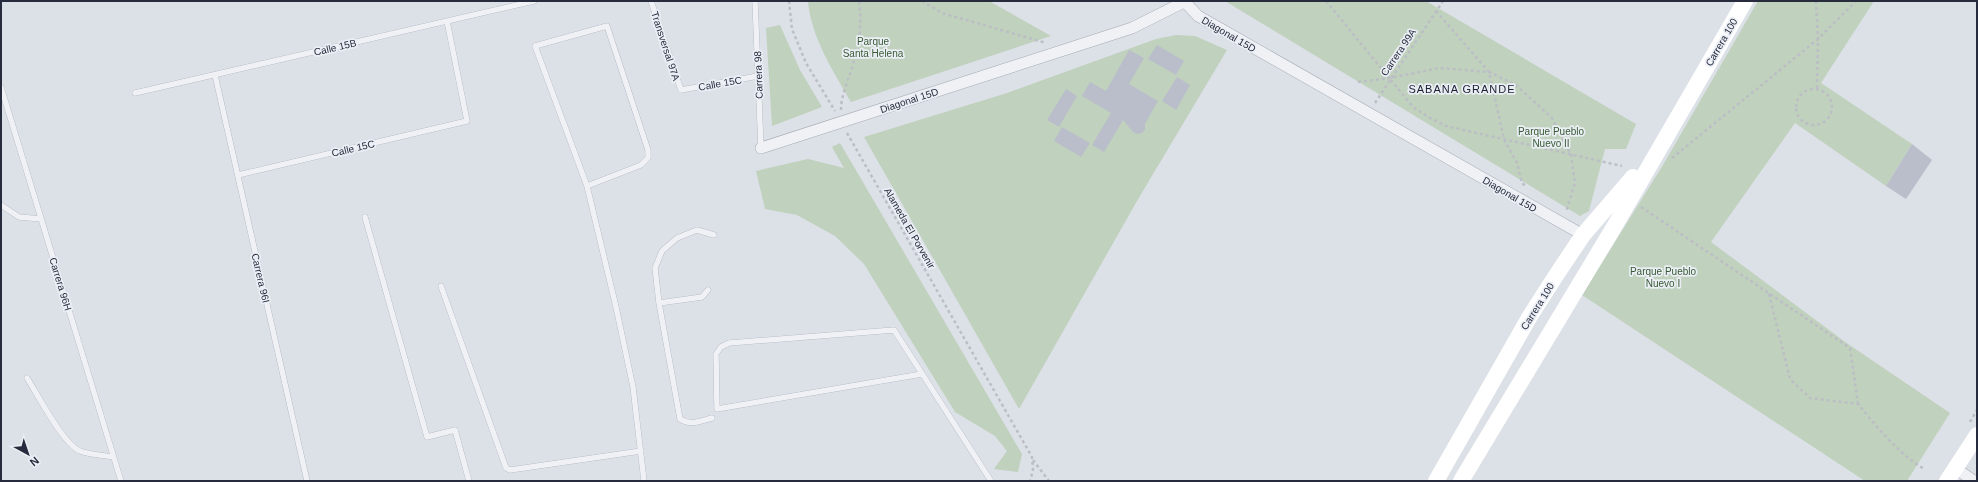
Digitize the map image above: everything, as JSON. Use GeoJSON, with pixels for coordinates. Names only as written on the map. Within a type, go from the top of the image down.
{"type":"FeatureCollection","features":[{"type":"Feature","properties":{"kind":"street","name":"Diagonal 15D"},"geometry":{"type":"LineString","coordinates":[[761,148],[1132,28],[1184,1],[1198,16],[1583,235]]}},
{"type":"Feature","properties":{"kind":"street","name":"Carrera 100"},"geometry":{"type":"LineString","coordinates":[[1460,481],[1661,146],[1745,1]]}},
{"type":"Feature","properties":{"kind":"street","name":"Carrera 100"},"geometry":{"type":"LineString","coordinates":[[1436,481],[1530,316],[1583,235],[1661,146]]}},
{"type":"Feature","properties":{"kind":"street"},"geometry":{"type":"LineString","coordinates":[[1974,481],[1951,475],[1977,435]]}},
{"type":"Feature","properties":{"kind":"street"},"geometry":{"type":"LineString","coordinates":[[1461,437],[1479,448]]}},
{"type":"Feature","properties":{"kind":"lane","name":"Calle 15B"},"geometry":{"type":"LineString","coordinates":[[135,94],[534,1]]}},
{"type":"Feature","properties":{"kind":"lane","name":"Transversal 97A"},"geometry":{"type":"LineString","coordinates":[[651,1],[681,90]]}},
{"type":"Feature","properties":{"kind":"lane","name":"Carrera 98"},"geometry":{"type":"LineString","coordinates":[[755,1],[761,148]]}},
{"type":"Feature","properties":{"kind":"lane","name":"Calle 15C"},"geometry":{"type":"LineString","coordinates":[[238,175],[467,121],[446,21]]}},
{"type":"Feature","properties":{"kind":"lane"},"geometry":{"type":"LineString","coordinates":[[587,186],[641,165],[648,158],[648,150],[607,26],[536,46],[587,186],[616,307],[631,380],[644,481]]}},
{"type":"Feature","properties":{"kind":"lane","name":"Carrera 96I"},"geometry":{"type":"LineString","coordinates":[[216,75],[307,481]]}},
{"type":"Feature","properties":{"kind":"lane","name":"Calle 15C"},"geometry":{"type":"LineString","coordinates":[[681,90],[758,76]]}},
{"type":"Feature","properties":{"kind":"lane","name":"Carrera 96H"},"geometry":{"type":"LineString","coordinates":[[1,87],[121,481]]}},
{"type":"Feature","properties":{"kind":"lane"},"geometry":{"type":"LineString","coordinates":[[1,205],[20,217],[41,220]]}},
{"type":"Feature","properties":{"kind":"lane"},"geometry":{"type":"LineString","coordinates":[[365,217],[427,437],[455,430],[469,481]]}},
{"type":"Feature","properties":{"kind":"lane"},"geometry":{"type":"LineString","coordinates":[[712,418],[692,423],[686,423],[680,419],[659,303],[655,268],[662,251],[677,238],[697,230],[714,235]]}},
{"type":"Feature","properties":{"kind":"lane"},"geometry":{"type":"LineString","coordinates":[[441,286],[506,468],[510,470],[641,451]]}},
{"type":"Feature","properties":{"kind":"lane"},"geometry":{"type":"LineString","coordinates":[[659,303],[702,297],[708,290]]}},
{"type":"Feature","properties":{"kind":"lane"},"geometry":{"type":"LineString","coordinates":[[922,374],[717,409],[716,354],[721,346],[729,343],[894,330],[991,481]]}},
{"type":"Feature","properties":{"kind":"lane"},"geometry":{"type":"LineString","coordinates":[[27,378],[72,446],[80,451],[114,458]]}},
{"type":"Feature","properties":{"kind":"path","name":"Alameda El Porvenir"},"geometry":{"type":"LineString","coordinates":[[789,1],[792,29],[806,64],[1032,457],[1049,481]]}},
{"type":"Feature","properties":{"kind":"path"},"geometry":{"type":"LineString","coordinates":[[841,123],[841,106],[856,53],[862,19],[859,1]]}},
{"type":"Feature","properties":{"kind":"path"},"geometry":{"type":"LineString","coordinates":[[922,1],[942,12],[1066,49]]}},
{"type":"Feature","properties":{"kind":"path"},"geometry":{"type":"LineString","coordinates":[[1326,1],[1413,107],[1430,118],[1446,126],[1622,167]]}},
{"type":"Feature","properties":{"kind":"path","name":"Carrera 99A"},"geometry":{"type":"LineString","coordinates":[[1368,113],[1442,1]]}},
{"type":"Feature","properties":{"kind":"path"},"geometry":{"type":"LineString","coordinates":[[1816,1],[1818,39],[1817,89]]}},
{"type":"Feature","properties":{"kind":"path"},"geometry":{"type":"LineString","coordinates":[[1669,160],[1818,39],[1856,1]]}},
{"type":"Feature","properties":{"kind":"path"},"geometry":{"type":"LineString","coordinates":[[1436,11],[1489,72],[1504,139],[1517,164],[1522,183],[1528,188]]}},
{"type":"Feature","properties":{"kind":"path"},"geometry":{"type":"LineString","coordinates":[[1358,82],[1390,78],[1439,68],[1489,72],[1516,85],[1543,108],[1552,118],[1571,154],[1575,183],[1566,213],[1559,208]]}},
{"type":"Feature","properties":{"kind":"path"},"geometry":{"type":"LineString","coordinates":[[1817,89],[1827,94],[1833,104],[1833,110],[1827,120],[1811,126],[1805,124],[1797,114],[1797,102],[1804,91],[1817,89]]}},
{"type":"Feature","properties":{"kind":"path"},"geometry":{"type":"LineString","coordinates":[[1629,199],[1850,348],[1858,404],[1882,433],[1917,465],[1924,469]]}},
{"type":"Feature","properties":{"kind":"path"},"geometry":{"type":"LineString","coordinates":[[1769,294],[1790,379],[1810,398],[1858,404]]}},
{"type":"Feature","properties":{"kind":"path"},"geometry":{"type":"LineString","coordinates":[[1030,481],[1033,470],[1032,457]]}},
{"type":"Feature","properties":{"kind":"green space","name":"Parque Santa Helena"},"geometry":{"type":"Polygon","coordinates":[[[808,1],[989,1],[1051,36],[851,102],[830,66],[818,41],[813,28],[808,1]]]}},
{"type":"Feature","properties":{"kind":"green space","name":"Parque Pueblo Nuevo II"},"geometry":{"type":"Polygon","coordinates":[[[1225,1],[1426,1],[1636,124],[1626,149],[1605,149],[1589,211],[1580,216],[1225,1]]]}},
{"type":"Feature","properties":{"kind":"green space","name":"Parque Pueblo Nuevo I"},"geometry":{"type":"Polygon","coordinates":[[[1758,1],[1874,1],[1821,83],[1912,144],[1886,186],[1795,123],[1711,242],[1848,344],[1950,413],[1907,481],[1865,481],[1582,295],[1663,165],[1758,1]]]}},
{"type":"Feature","properties":{"kind":"green space"},"geometry":{"type":"Polygon","coordinates":[[[780,25],[800,70],[822,107],[772,126],[766,28],[780,25]]]}},
{"type":"Feature","properties":{"kind":"green space"},"geometry":{"type":"Polygon","coordinates":[[[1176,35],[1195,36],[1227,50],[1137,201],[1019,409],[864,137],[1007,93],[1156,39],[1176,35]]]}},
{"type":"Feature","properties":{"kind":"green space"},"geometry":{"type":"Polygon","coordinates":[[[840,143],[1022,454],[1018,472],[994,469],[1007,451],[995,436],[955,412],[864,264],[835,236],[797,215],[765,209],[756,171],[808,159],[844,168],[832,147],[840,143]]]}},
{"type":"Feature","properties":{"kind":"building"},"geometry":{"type":"Polygon","coordinates":[[[1157,45],[1184,61],[1176,75],[1148,59],[1157,45]]]}},
{"type":"Feature","properties":{"kind":"building"},"geometry":{"type":"Polygon","coordinates":[[[1129,50],[1144,58],[1129,84],[1158,101],[1145,124],[1145,129],[1142,133],[1138,134],[1133,132],[1123,120],[1104,152],[1092,145],[1111,113],[1082,96],[1090,82],[1106,91],[1129,50]]]}},
{"type":"Feature","properties":{"kind":"building"},"geometry":{"type":"Polygon","coordinates":[[[1177,77],[1190,85],[1176,110],[1162,101],[1177,77]]]}},
{"type":"Feature","properties":{"kind":"building"},"geometry":{"type":"Polygon","coordinates":[[[1066,89],[1077,96],[1059,127],[1047,120],[1066,89]]]}},
{"type":"Feature","properties":{"kind":"building"},"geometry":{"type":"Polygon","coordinates":[[[1062,127],[1090,143],[1081,157],[1054,141],[1062,127]]]}},
{"type":"Feature","properties":{"kind":"building"},"geometry":{"type":"Polygon","coordinates":[[[1912,144],[1932,160],[1906,199],[1886,186],[1912,144]]]}},
{"type":"Feature","properties":{"kind":"district","name":"SABANA GRANDE"},"geometry":{"type":"Point","coordinates":[1462,89]}}]}
